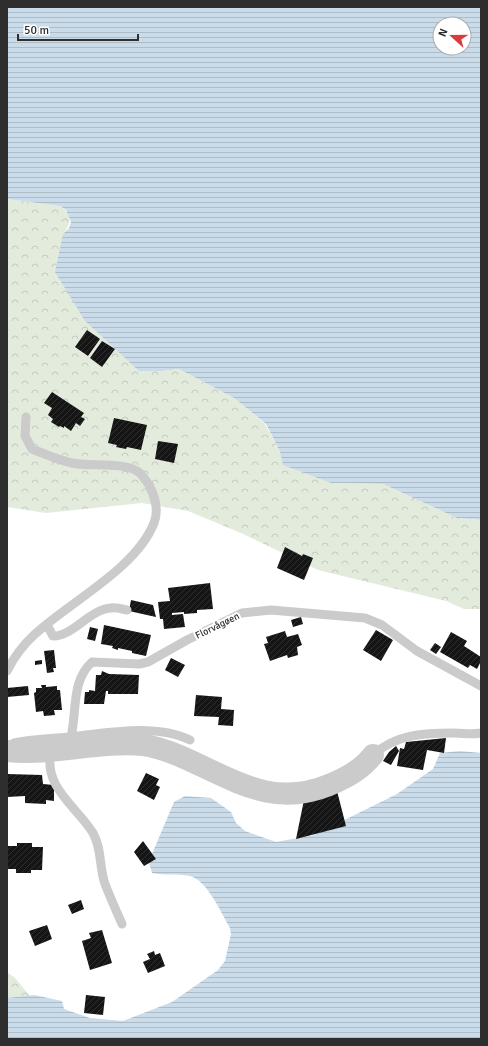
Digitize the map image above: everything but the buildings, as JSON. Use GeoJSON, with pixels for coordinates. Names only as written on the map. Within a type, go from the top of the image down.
{"type":"FeatureCollection","features":[{"type":"Feature","properties":{"kind":"street"},"geometry":{"type":"LineString","coordinates":[[7,751],[51,752],[107,745],[142,745],[155,747],[172,752],[253,789],[287,795],[307,792],[340,780],[357,771],[373,755]]}},
{"type":"Feature","properties":{"kind":"lane"},"geometry":{"type":"LineString","coordinates":[[7,671],[14,656],[34,635],[113,573],[138,549],[155,522],[155,502],[152,491],[140,473],[133,470],[73,463],[32,449],[25,436],[26,417]]}},
{"type":"Feature","properties":{"kind":"lane"},"geometry":{"type":"LineString","coordinates":[[47,625],[53,636],[55,636],[69,630],[90,615],[111,608],[127,610]]}},
{"type":"Feature","properties":{"kind":"lane","name":"Florvågøen"},"geometry":{"type":"LineString","coordinates":[[71,737],[75,696],[87,667],[92,662],[139,664],[148,662],[187,640],[242,613],[271,610],[365,618],[382,625],[417,651],[481,686]]}},
{"type":"Feature","properties":{"kind":"lane"},"geometry":{"type":"LineString","coordinates":[[7,744],[101,732],[136,731],[164,733],[190,740]]}},
{"type":"Feature","properties":{"kind":"lane"},"geometry":{"type":"LineString","coordinates":[[373,755],[384,745],[402,737],[452,733],[481,739]]}},
{"type":"Feature","properties":{"kind":"lane"},"geometry":{"type":"LineString","coordinates":[[470,736],[481,733]]}},
{"type":"Feature","properties":{"kind":"lane"},"geometry":{"type":"LineString","coordinates":[[51,752],[49,765],[56,787],[93,834],[98,844],[105,883],[122,924]]}},
{"type":"Feature","properties":{"kind":"green space"},"geometry":{"type":"Polygon","coordinates":[[[7,199],[60,206],[64,209],[69,216],[69,223],[63,234],[162,371],[179,369],[234,398],[265,424],[280,452],[331,483],[383,484],[457,518],[481,520],[481,609],[464,609],[446,601],[318,570],[241,533],[188,511],[142,503],[46,513],[7,507],[7,199]]]}},
{"type":"Feature","properties":{"kind":"green space"},"geometry":{"type":"Polygon","coordinates":[[[7,972],[15,978],[30,996],[7,998],[7,972]]]}},
{"type":"Feature","properties":{"kind":"water"},"geometry":{"type":"Polygon","coordinates":[[[7,7],[481,7],[481,520],[457,518],[383,484],[331,483],[283,465],[280,452],[266,424],[234,398],[179,369],[139,371],[85,321],[55,272],[63,234],[69,228],[71,222],[66,210],[60,206],[7,199],[7,7]]]}},
{"type":"Feature","properties":{"kind":"water"},"geometry":{"type":"Polygon","coordinates":[[[460,751],[481,753],[481,1039],[7,1039],[7,998],[34,995],[62,1001],[64,1009],[90,1018],[123,1021],[172,1002],[218,970],[225,961],[231,934],[230,928],[218,906],[203,884],[190,876],[152,873],[149,863],[174,802],[185,796],[211,798],[231,812],[236,823],[245,831],[276,842],[314,835],[397,794],[433,769],[440,753],[460,751]]]}}]}
